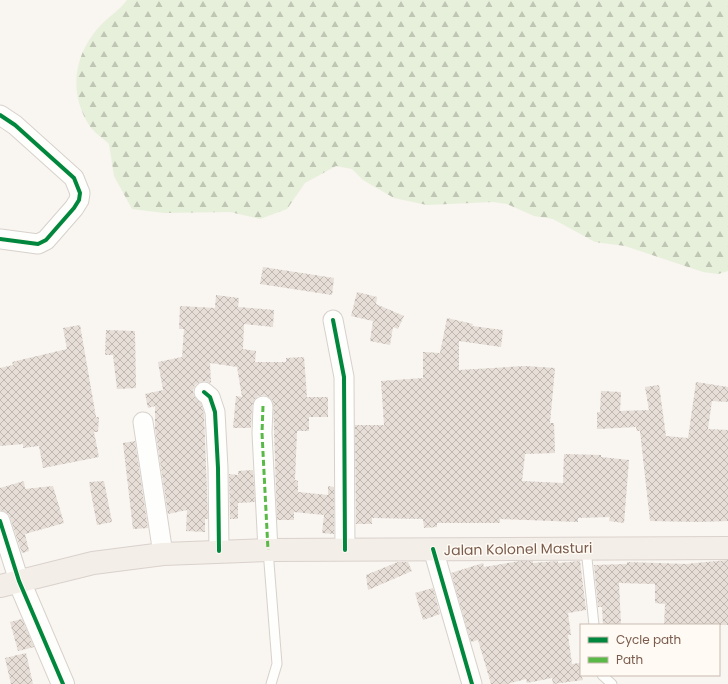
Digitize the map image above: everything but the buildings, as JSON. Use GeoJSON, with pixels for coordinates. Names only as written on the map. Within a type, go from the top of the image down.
{"type":"FeatureCollection","features":[{"type":"Feature","properties":{"kind":"main road","name":"Jalan Kolonel Masturi"},"geometry":{"type":"LineString","coordinates":[[10,583],[93,563],[163,554],[219,551],[728,548]]}},
{"type":"Feature","properties":{"kind":"street"},"geometry":{"type":"LineString","coordinates":[[0,115],[15,125],[74,178],[80,193],[79,200],[74,208],[46,240],[38,244],[0,239]]}},
{"type":"Feature","properties":{"kind":"street"},"geometry":{"type":"LineString","coordinates":[[332,320],[344,377],[345,550]]}},
{"type":"Feature","properties":{"kind":"street"},"geometry":{"type":"LineString","coordinates":[[204,392],[210,398],[215,412],[218,468],[219,551]]}},
{"type":"Feature","properties":{"kind":"street"},"geometry":{"type":"LineString","coordinates":[[263,406],[262,433],[268,550]]}},
{"type":"Feature","properties":{"kind":"street"},"geometry":{"type":"LineString","coordinates":[[143,422],[163,554]]}},
{"type":"Feature","properties":{"kind":"street"},"geometry":{"type":"LineString","coordinates":[[0,521],[10,583],[63,684]]}},
{"type":"Feature","properties":{"kind":"street"},"geometry":{"type":"LineString","coordinates":[[433,550],[472,684]]}},
{"type":"Feature","properties":{"kind":"lane"},"geometry":{"type":"LineString","coordinates":[[586,548],[594,624]]}},
{"type":"Feature","properties":{"kind":"lane"},"geometry":{"type":"LineString","coordinates":[[268,550],[277,664],[271,684]]}},
{"type":"Feature","properties":{"kind":"lane"},"geometry":{"type":"LineString","coordinates":[[603,676],[612,684]]}},
{"type":"Feature","properties":{"kind":"green space"},"geometry":{"type":"Polygon","coordinates":[[[127,0],[728,0],[728,271],[718,274],[703,272],[625,246],[595,242],[553,219],[534,216],[507,204],[493,202],[427,205],[394,198],[363,180],[352,169],[336,166],[305,183],[287,209],[260,219],[230,212],[164,213],[132,209],[114,176],[109,144],[89,125],[82,112],[76,87],[80,61],[84,49],[91,37],[100,26],[127,0]]]}},
{"type":"Feature","properties":{"kind":"marked path"},"geometry":{"type":"LineString","coordinates":[[263,406],[262,433],[268,550]]}},
{"type":"Feature","properties":{"kind":"cycle path"},"geometry":{"type":"LineString","coordinates":[[0,115],[15,125],[74,178],[80,193],[79,200],[74,208],[46,240],[38,244],[0,239]]}},
{"type":"Feature","properties":{"kind":"cycle path"},"geometry":{"type":"LineString","coordinates":[[333,320],[344,377],[345,550]]}},
{"type":"Feature","properties":{"kind":"cycle path"},"geometry":{"type":"LineString","coordinates":[[204,392],[210,397],[215,412],[218,468],[219,551]]}},
{"type":"Feature","properties":{"kind":"cycle path"},"geometry":{"type":"LineString","coordinates":[[0,521],[19,581],[63,684]]}},
{"type":"Feature","properties":{"kind":"cycle path"},"geometry":{"type":"LineString","coordinates":[[433,549],[472,684]]}}]}
